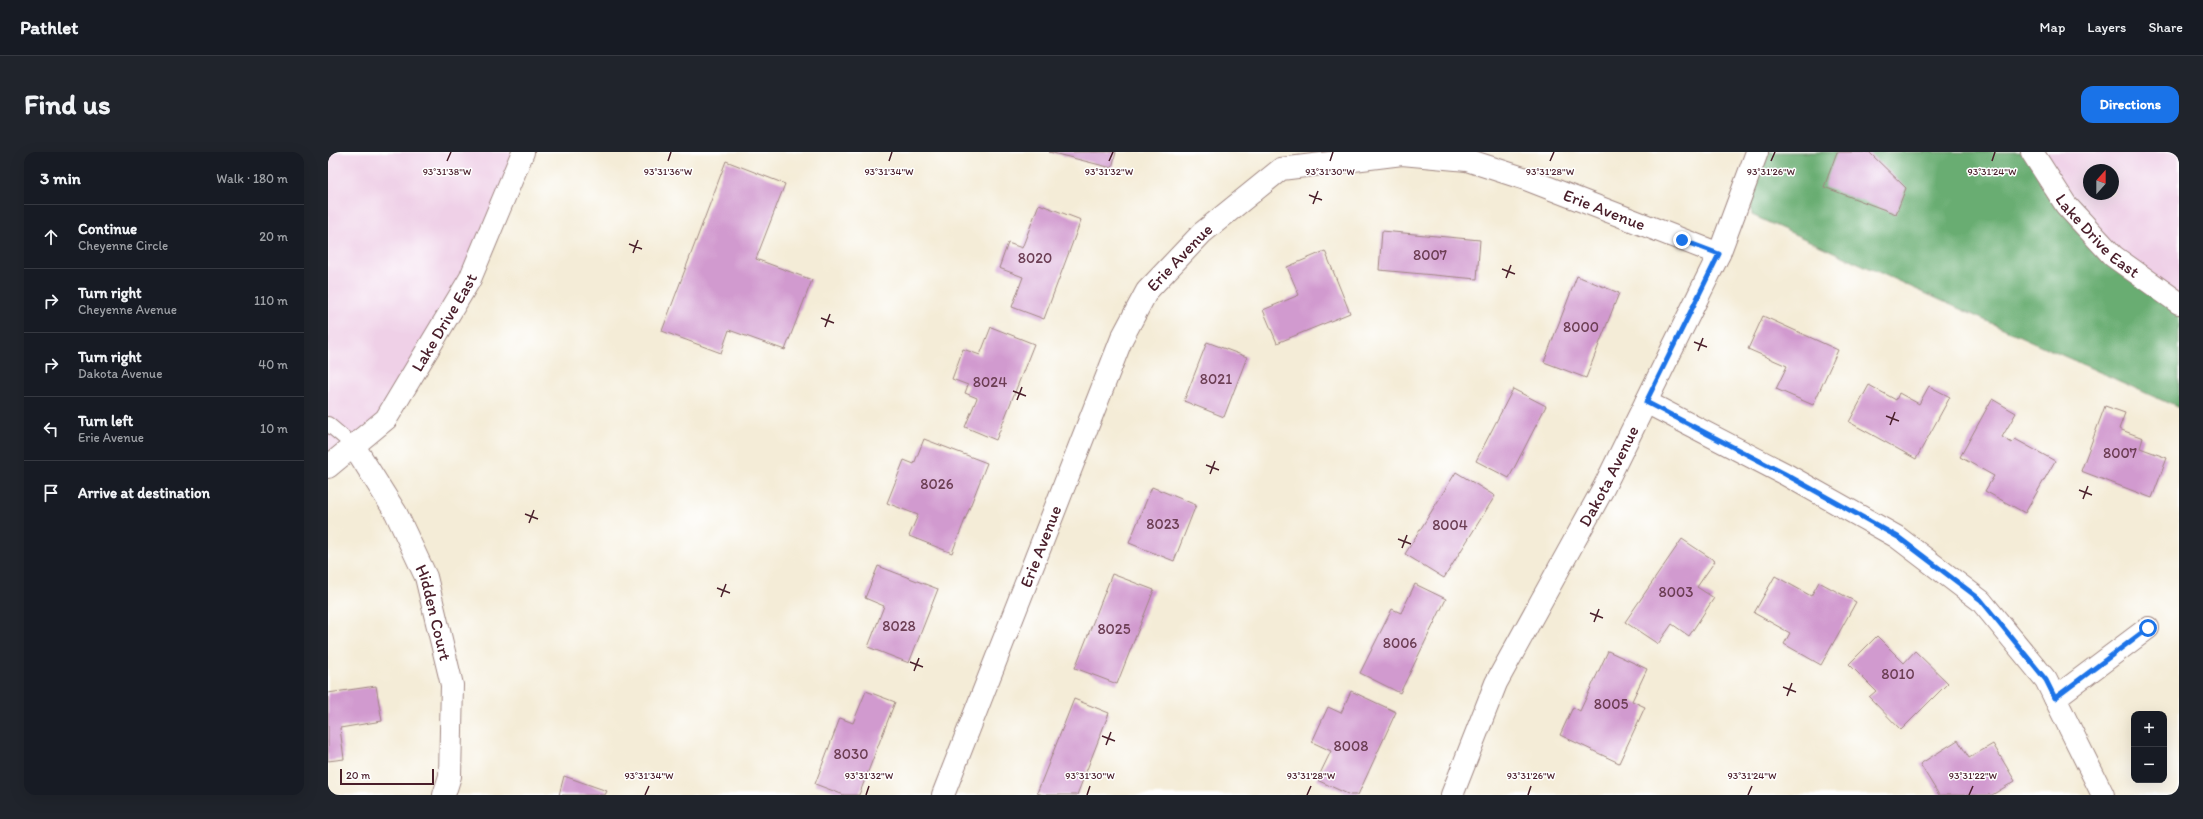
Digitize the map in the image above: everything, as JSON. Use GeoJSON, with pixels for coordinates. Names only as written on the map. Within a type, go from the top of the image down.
{"type":"FeatureCollection","features":[{"type":"Feature","properties":{"kind":"street","name":"Lake Drive East"},"geometry":{"type":"LineString","coordinates":[[328,467],[386,419],[470,280],[523,152]]}},
{"type":"Feature","properties":{"kind":"street","name":"Dakota Avenue"},"geometry":{"type":"LineString","coordinates":[[1452,795],[1496,683],[1604,487],[1719,254],[1757,152]]}},
{"type":"Feature","properties":{"kind":"street","name":"Lake Drive East"},"geometry":{"type":"LineString","coordinates":[[2032,152],[2066,205],[2113,256],[2179,304]]}},
{"type":"Feature","properties":{"kind":"street","name":"Erie Avenue"},"geometry":{"type":"LineString","coordinates":[[943,795],[1122,338],[1147,291],[1202,233],[1281,169],[1402,154],[1467,160],[1526,179],[1719,254]]}},
{"type":"Feature","properties":{"kind":"street"},"geometry":{"type":"LineString","coordinates":[[1646,402],[1785,474],[1898,537],[1981,600],[2046,680],[2103,795]]}},
{"type":"Feature","properties":{"kind":"street","name":"Hidden Court"},"geometry":{"type":"LineString","coordinates":[[354,446],[396,512],[426,577],[452,685],[450,776],[444,795]]}},
{"type":"Feature","properties":{"kind":"street"},"geometry":{"type":"LineString","coordinates":[[2055,698],[2148,628]]}},
{"type":"Feature","properties":{"kind":"lane"},"geometry":{"type":"LineString","coordinates":[[328,424],[354,446]]}},
{"type":"Feature","properties":{"kind":"shaded area"},"geometry":{"type":"Polygon","coordinates":[[[328,152],[525,152],[493,223],[381,423],[328,467],[328,152]]]}},
{"type":"Feature","properties":{"kind":"shaded area"},"geometry":{"type":"Polygon","coordinates":[[[2029,152],[2179,152],[2179,300],[2087,228],[2029,152]]]}},
{"type":"Feature","properties":{"kind":"green space"},"geometry":{"type":"Polygon","coordinates":[[[1757,152],[2029,152],[2087,228],[2179,301],[2179,408],[1752,215],[1749,173],[1757,152]]]}},
{"type":"Feature","properties":{"kind":"building"},"geometry":{"type":"Polygon","coordinates":[[[1049,152],[1116,152],[1112,168],[1049,152]]]}},
{"type":"Feature","properties":{"kind":"building"},"geometry":{"type":"Polygon","coordinates":[[[1837,152],[1869,152],[1906,188],[1896,214],[1824,187],[1837,152]]]}},
{"type":"Feature","properties":{"kind":"building"},"geometry":{"type":"Polygon","coordinates":[[[726,161],[785,184],[756,259],[812,280],[785,350],[729,330],[721,353],[662,331],[726,161]]]}},
{"type":"Feature","properties":{"kind":"building"},"geometry":{"type":"Polygon","coordinates":[[[1039,204],[1081,220],[1044,319],[1012,307],[1023,277],[999,268],[1008,243],[1022,248],[1039,204]]]}},
{"type":"Feature","properties":{"kind":"building"},"geometry":{"type":"Polygon","coordinates":[[[1382,231],[1480,240],[1477,279],[1379,270],[1382,231]]]}},
{"type":"Feature","properties":{"kind":"building"},"geometry":{"type":"Polygon","coordinates":[[[1325,251],[1350,313],[1277,343],[1263,310],[1299,295],[1287,267],[1325,251]]]}},
{"type":"Feature","properties":{"kind":"building"},"geometry":{"type":"Polygon","coordinates":[[[1577,276],[1619,293],[1586,378],[1544,362],[1577,276]]]}},
{"type":"Feature","properties":{"kind":"building"},"geometry":{"type":"Polygon","coordinates":[[[1763,316],[1838,350],[1813,405],[1776,389],[1787,366],[1748,349],[1763,316]]]}},
{"type":"Feature","properties":{"kind":"building"},"geometry":{"type":"Polygon","coordinates":[[[991,327],[1034,344],[996,440],[965,427],[977,398],[965,393],[968,385],[952,379],[963,349],[980,355],[991,327]]]}},
{"type":"Feature","properties":{"kind":"building"},"geometry":{"type":"Polygon","coordinates":[[[1207,342],[1247,357],[1224,417],[1184,401],[1207,342]]]}},
{"type":"Feature","properties":{"kind":"building"},"geometry":{"type":"Polygon","coordinates":[[[1869,385],[1896,400],[1899,393],[1919,404],[1929,386],[1950,397],[1916,459],[1849,422],[1869,385]]]}},
{"type":"Feature","properties":{"kind":"building"},"geometry":{"type":"Polygon","coordinates":[[[1513,389],[1546,406],[1509,478],[1476,461],[1513,389]]]}},
{"type":"Feature","properties":{"kind":"building"},"geometry":{"type":"Polygon","coordinates":[[[1992,399],[2016,413],[2002,437],[2012,443],[2015,439],[2055,461],[2025,513],[1985,491],[1994,476],[1960,457],[1992,399]]]}},
{"type":"Feature","properties":{"kind":"building"},"geometry":{"type":"Polygon","coordinates":[[[2105,406],[2125,413],[2119,429],[2143,438],[2140,448],[2167,458],[2152,498],[2081,471],[2105,406]]]}},
{"type":"Feature","properties":{"kind":"building"},"geometry":{"type":"Polygon","coordinates":[[[924,439],[987,463],[952,553],[909,536],[918,515],[887,503],[904,460],[914,464],[924,439]]]}},
{"type":"Feature","properties":{"kind":"building"},"geometry":{"type":"Polygon","coordinates":[[[1456,472],[1495,496],[1444,578],[1405,554],[1456,472]]]}},
{"type":"Feature","properties":{"kind":"building"},"geometry":{"type":"Polygon","coordinates":[[[1152,487],[1196,505],[1174,561],[1129,543],[1152,487]]]}},
{"type":"Feature","properties":{"kind":"building"},"geometry":{"type":"Polygon","coordinates":[[[1682,539],[1715,561],[1697,587],[1714,598],[1689,636],[1672,624],[1658,644],[1625,622],[1682,539]]]}},
{"type":"Feature","properties":{"kind":"building"},"geometry":{"type":"Polygon","coordinates":[[[878,566],[938,589],[909,663],[868,647],[884,606],[865,598],[878,566]]]}},
{"type":"Feature","properties":{"kind":"building"},"geometry":{"type":"Polygon","coordinates":[[[1112,574],[1154,590],[1117,684],[1075,668],[1112,574]]]}},
{"type":"Feature","properties":{"kind":"building"},"geometry":{"type":"Polygon","coordinates":[[[1775,576],[1811,596],[1819,582],[1856,602],[1821,665],[1784,644],[1790,633],[1754,613],[1775,576]]]}},
{"type":"Feature","properties":{"kind":"building"},"geometry":{"type":"Polygon","coordinates":[[[1415,584],[1446,599],[1400,693],[1360,673],[1392,609],[1401,613],[1415,584]]]}},
{"type":"Feature","properties":{"kind":"building"},"geometry":{"type":"Polygon","coordinates":[[[1877,636],[1904,663],[1915,651],[1948,683],[1901,730],[1869,697],[1876,691],[1849,664],[1877,636]]]}},
{"type":"Feature","properties":{"kind":"building"},"geometry":{"type":"Polygon","coordinates":[[[1608,651],[1647,669],[1632,701],[1645,707],[1619,763],[1560,735],[1573,707],[1580,711],[1608,651]]]}},
{"type":"Feature","properties":{"kind":"building"},"geometry":{"type":"Polygon","coordinates":[[[376,686],[382,721],[340,728],[344,759],[328,761],[328,693],[376,686]]]}},
{"type":"Feature","properties":{"kind":"building"},"geometry":{"type":"Polygon","coordinates":[[[866,691],[895,702],[859,795],[844,795],[815,784],[840,718],[853,723],[866,691]]]}},
{"type":"Feature","properties":{"kind":"building"},"geometry":{"type":"Polygon","coordinates":[[[1351,691],[1396,712],[1358,795],[1350,795],[1317,780],[1331,751],[1312,742],[1328,707],[1341,713],[1351,691]]]}},
{"type":"Feature","properties":{"kind":"building"},"geometry":{"type":"Polygon","coordinates":[[[1074,699],[1109,713],[1077,795],[1043,795],[1037,793],[1074,699]]]}},
{"type":"Feature","properties":{"kind":"building"},"geometry":{"type":"Polygon","coordinates":[[[1958,740],[1969,758],[1993,744],[2015,781],[1992,795],[1939,795],[1920,764],[1958,740]]]}},
{"type":"Feature","properties":{"kind":"building"},"geometry":{"type":"Polygon","coordinates":[[[564,776],[607,791],[605,795],[559,795],[564,776]]]}},
{"type":"Feature","properties":{"kind":"route"},"geometry":{"type":"LineString","coordinates":[[1682,240],[1719,254],[1646,402],[1785,474],[1898,537],[1981,600],[2046,680],[2055,698],[2148,628]]}}]}
